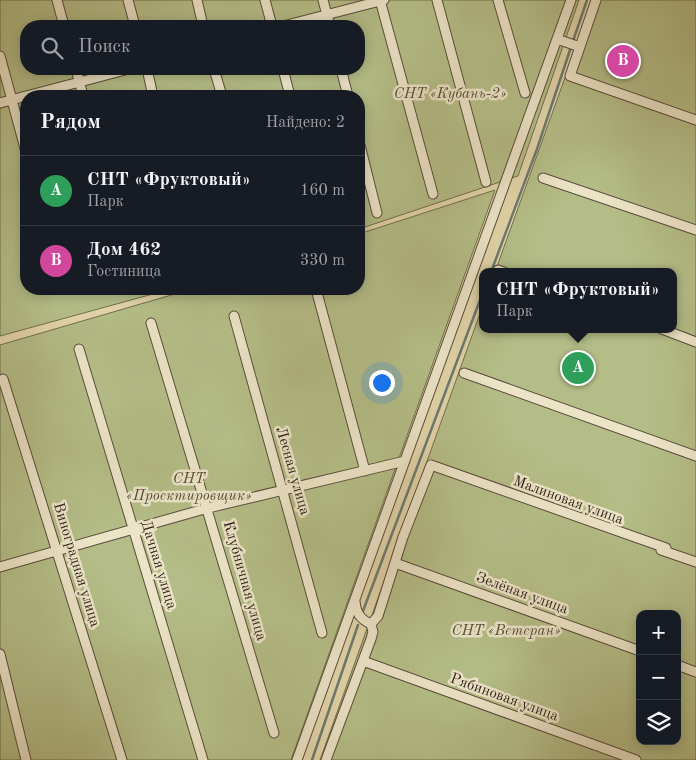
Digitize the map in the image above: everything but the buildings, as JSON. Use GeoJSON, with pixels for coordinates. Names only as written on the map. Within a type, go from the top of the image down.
{"type":"FeatureCollection","features":[{"type":"Feature","properties":{"kind":"street"},"geometry":{"type":"LineString","coordinates":[[57,0],[62,20]]}},
{"type":"Feature","properties":{"kind":"street"},"geometry":{"type":"LineString","coordinates":[[128,0],[133,20]]}},
{"type":"Feature","properties":{"kind":"street"},"geometry":{"type":"LineString","coordinates":[[196,0],[201,20]]}},
{"type":"Feature","properties":{"kind":"street"},"geometry":{"type":"LineString","coordinates":[[265,0],[270,20]]}},
{"type":"Feature","properties":{"kind":"street"},"geometry":{"type":"LineString","coordinates":[[323,0],[329,20]]}},
{"type":"Feature","properties":{"kind":"street"},"geometry":{"type":"LineString","coordinates":[[310,20],[382,0],[433,194]]}},
{"type":"Feature","properties":{"kind":"street"},"geometry":{"type":"LineString","coordinates":[[438,0],[486,182]]}},
{"type":"Feature","properties":{"kind":"street"},"geometry":{"type":"LineString","coordinates":[[498,0],[525,93]]}},
{"type":"Feature","properties":{"kind":"street"},"geometry":{"type":"LineString","coordinates":[[297,760],[571,0]]}},
{"type":"Feature","properties":{"kind":"street"},"geometry":{"type":"LineString","coordinates":[[596,0],[575,45],[570,76],[696,120]]}},
{"type":"Feature","properties":{"kind":"street"},"geometry":{"type":"LineString","coordinates":[[557,39],[575,45]]}},
{"type":"Feature","properties":{"kind":"street"},"geometry":{"type":"LineString","coordinates":[[0,56],[20,129]]}},
{"type":"Feature","properties":{"kind":"street"},"geometry":{"type":"LineString","coordinates":[[78,75],[82,90]]}},
{"type":"Feature","properties":{"kind":"street"},"geometry":{"type":"LineString","coordinates":[[44,90],[102,75]]}},
{"type":"Feature","properties":{"kind":"street"},"geometry":{"type":"LineString","coordinates":[[148,75],[151,90]]}},
{"type":"Feature","properties":{"kind":"street"},"geometry":{"type":"LineString","coordinates":[[216,75],[220,90]]}},
{"type":"Feature","properties":{"kind":"street"},"geometry":{"type":"LineString","coordinates":[[285,75],[288,90]]}},
{"type":"Feature","properties":{"kind":"street"},"geometry":{"type":"LineString","coordinates":[[343,75],[346,90]]}},
{"type":"Feature","properties":{"kind":"street"},"geometry":{"type":"LineString","coordinates":[[0,103],[20,97]]}},
{"type":"Feature","properties":{"kind":"street"},"geometry":{"type":"LineString","coordinates":[[365,166],[376,213]]}},
{"type":"Feature","properties":{"kind":"street"},"geometry":{"type":"LineString","coordinates":[[543,178],[696,230]]}},
{"type":"Feature","properties":{"kind":"street"},"geometry":{"type":"LineString","coordinates":[[318,295],[365,471]]}},
{"type":"Feature","properties":{"kind":"street","name":"Лесная улица"},"geometry":{"type":"LineString","coordinates":[[234,316],[322,633]]}},
{"type":"Feature","properties":{"kind":"street","name":"Клубничная улица"},"geometry":{"type":"LineString","coordinates":[[151,323],[274,733]]}},
{"type":"Feature","properties":{"kind":"street"},"geometry":{"type":"LineString","coordinates":[[672,333],[696,342]]}},
{"type":"Feature","properties":{"kind":"street","name":"Дачная улица"},"geometry":{"type":"LineString","coordinates":[[79,349],[203,760]]}},
{"type":"Feature","properties":{"kind":"street"},"geometry":{"type":"LineString","coordinates":[[464,373],[696,456]]}},
{"type":"Feature","properties":{"kind":"street","name":"Виноградная улица"},"geometry":{"type":"LineString","coordinates":[[3,378],[122,760]]}},
{"type":"Feature","properties":{"kind":"street"},"geometry":{"type":"LineString","coordinates":[[0,567],[208,508],[405,461]]}},
{"type":"Feature","properties":{"kind":"street"},"geometry":{"type":"LineString","coordinates":[[371,624],[378,616],[403,537],[430,466],[666,548]]}},
{"type":"Feature","properties":{"kind":"street","name":"Малиновая улица"},"geometry":{"type":"LineString","coordinates":[[430,466],[696,562]]}},
{"type":"Feature","properties":{"kind":"street","name":"Зелёная улица"},"geometry":{"type":"LineString","coordinates":[[395,563],[636,650]]}},
{"type":"Feature","properties":{"kind":"street"},"geometry":{"type":"LineString","coordinates":[[336,760],[326,758],[373,632],[371,624],[361,619],[356,610],[355,598]]}},
{"type":"Feature","properties":{"kind":"street"},"geometry":{"type":"LineString","coordinates":[[0,654],[26,760]]}},
{"type":"Feature","properties":{"kind":"street","name":"Рябиновая улица"},"geometry":{"type":"LineString","coordinates":[[363,661],[636,760]]}},
{"type":"Feature","properties":{"kind":"street"},"geometry":{"type":"LineString","coordinates":[[681,666],[696,672]]}},
{"type":"Feature","properties":{"kind":"green space","name":"СНТ «Кубань-2»"},"geometry":{"type":"Polygon","coordinates":[[[0,0],[579,0],[518,176],[365,227],[365,90],[20,90],[20,295],[149,295],[0,336],[0,0]]]}},
{"type":"Feature","properties":{"kind":"green space","name":"СНТ «Ветеран»"},"geometry":{"type":"Polygon","coordinates":[[[593,0],[696,0],[696,760],[320,760],[479,316],[479,333],[677,333],[677,268],[496,268],[593,0]]]}},
{"type":"Feature","properties":{"kind":"green space","name":"СНТ «Проектировщик»"},"geometry":{"type":"Polygon","coordinates":[[[495,190],[291,760],[0,760],[0,345],[171,295],[365,295],[365,232],[495,190]]]}},
{"type":"Feature","properties":{"kind":"waterway"},"geometry":{"type":"LineString","coordinates":[[573,41],[587,0]]}},
{"type":"Feature","properties":{"kind":"waterway"},"geometry":{"type":"LineString","coordinates":[[492,268],[537,149],[571,47]]}},
{"type":"Feature","properties":{"kind":"waterway"},"geometry":{"type":"LineString","coordinates":[[363,611],[479,303]]}},
{"type":"Feature","properties":{"kind":"waterway"},"geometry":{"type":"LineString","coordinates":[[312,760],[358,625]]}},
{"type":"Feature","properties":{"kind":"place","name":"Дом 462"},"geometry":{"type":"Point","coordinates":[623,61]}},
{"type":"Feature","properties":{"kind":"place","name":"СНТ «Фруктовый»"},"geometry":{"type":"Point","coordinates":[578,368]}}]}
